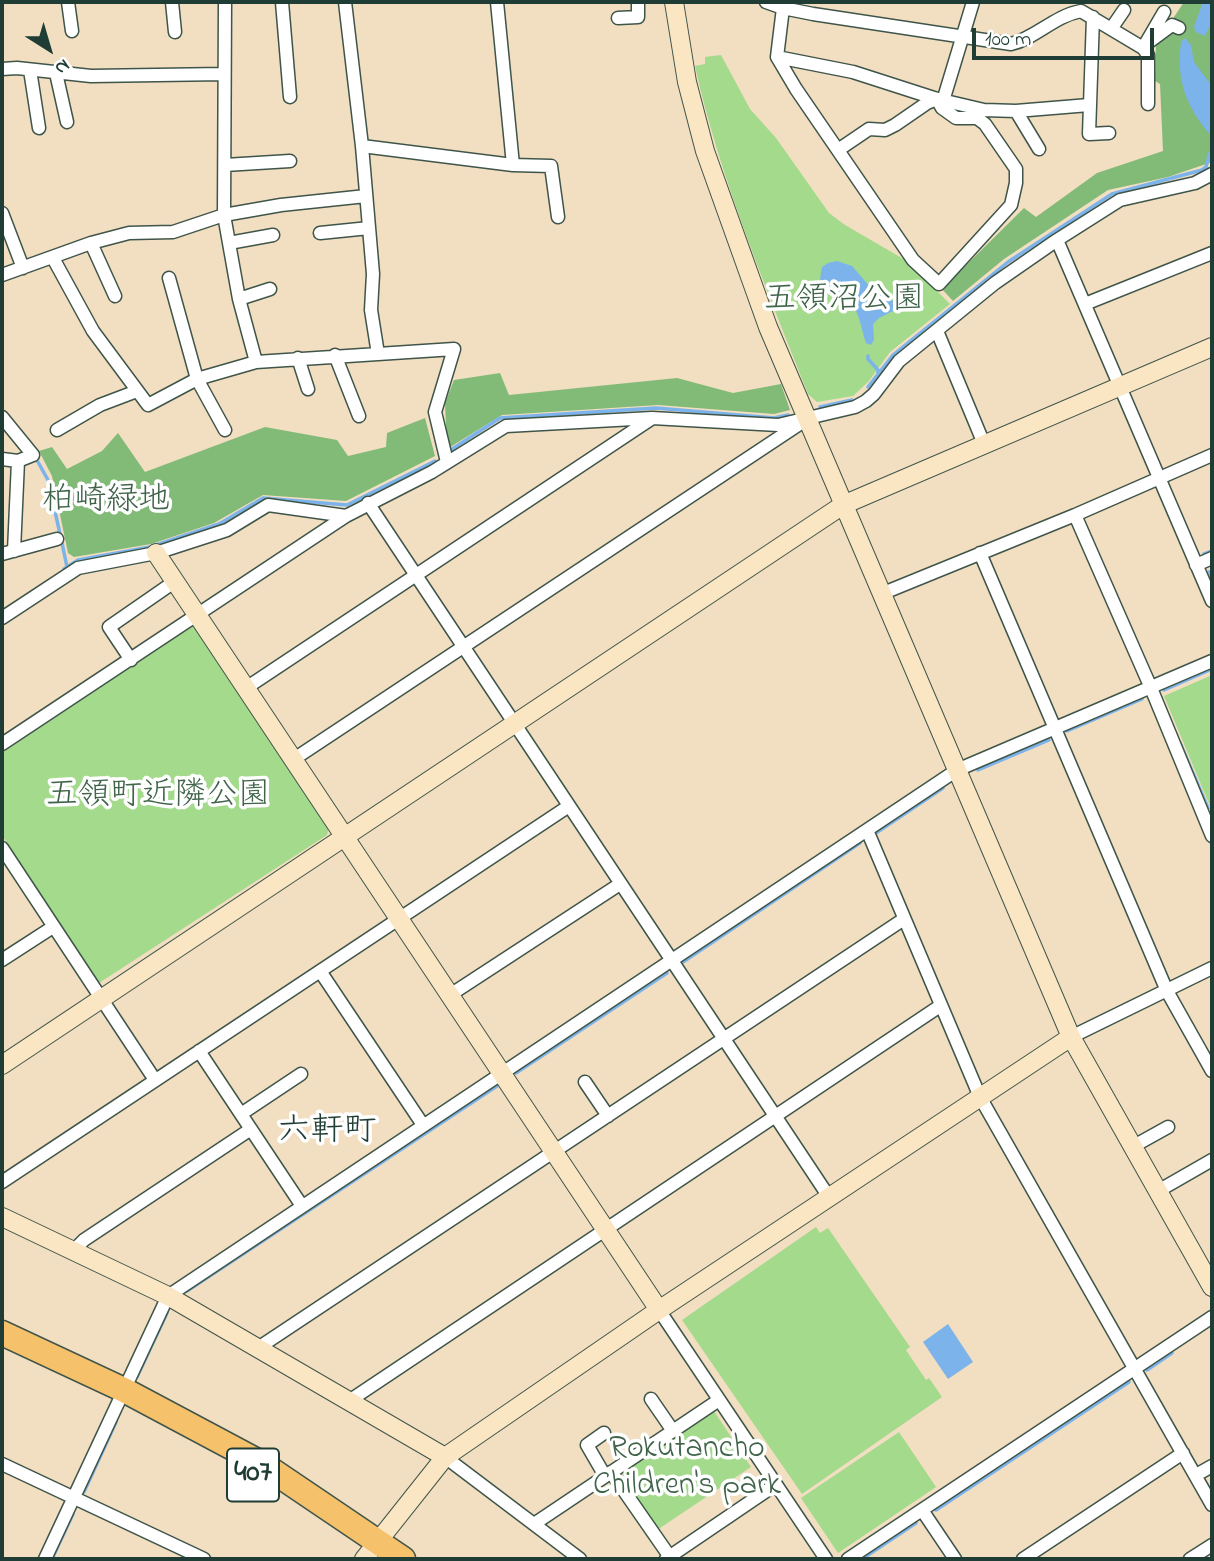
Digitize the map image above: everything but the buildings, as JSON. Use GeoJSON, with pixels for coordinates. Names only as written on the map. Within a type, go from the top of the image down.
{"type":"FeatureCollection","features":[{"type":"Feature","properties":{"kind":"highway","name":"407"},"geometry":{"type":"LineString","coordinates":[[2,1333],[121,1397],[324,1519],[373,1552],[403,1559]]}},
{"type":"Feature","properties":{"kind":"highway","name":"407"},"geometry":{"type":"LineString","coordinates":[[2,1349],[121,1397]]}},
{"type":"Feature","properties":{"kind":"street"},"geometry":{"type":"LineString","coordinates":[[68,2],[72,31]]}},
{"type":"Feature","properties":{"kind":"street"},"geometry":{"type":"LineString","coordinates":[[172,2],[175,32]]}},
{"type":"Feature","properties":{"kind":"street"},"geometry":{"type":"LineString","coordinates":[[225,2],[224,215],[239,299],[256,362]]}},
{"type":"Feature","properties":{"kind":"street"},"geometry":{"type":"LineString","coordinates":[[282,2],[290,97]]}},
{"type":"Feature","properties":{"kind":"street"},"geometry":{"type":"LineString","coordinates":[[345,2],[362,146],[373,274],[371,310],[378,354]]}},
{"type":"Feature","properties":{"kind":"street"},"geometry":{"type":"LineString","coordinates":[[497,2],[513,165]]}},
{"type":"Feature","properties":{"kind":"street"},"geometry":{"type":"LineString","coordinates":[[618,18],[638,17],[638,2]]}},
{"type":"Feature","properties":{"kind":"street"},"geometry":{"type":"LineString","coordinates":[[674,2],[687,82],[705,151],[768,327],[1071,1037],[1212,1287]]}},
{"type":"Feature","properties":{"kind":"street"},"geometry":{"type":"LineString","coordinates":[[766,2],[783,8],[1011,44],[1026,39],[1062,17],[1087,10]]}},
{"type":"Feature","properties":{"kind":"street"},"geometry":{"type":"LineString","coordinates":[[783,8],[777,57],[913,260],[939,284],[1011,205],[1016,169],[985,124],[977,118],[956,118],[942,108],[940,100],[973,2]]}},
{"type":"Feature","properties":{"kind":"street"},"geometry":{"type":"LineString","coordinates":[[1087,10],[1111,29],[1144,46],[1148,55],[1147,104]]}},
{"type":"Feature","properties":{"kind":"street"},"geometry":{"type":"LineString","coordinates":[[1087,10],[1089,134],[1109,133]]}},
{"type":"Feature","properties":{"kind":"street"},"geometry":{"type":"LineString","coordinates":[[1111,29],[1124,10]]}},
{"type":"Feature","properties":{"kind":"street"},"geometry":{"type":"LineString","coordinates":[[1144,46],[1164,12]]}},
{"type":"Feature","properties":{"kind":"street"},"geometry":{"type":"LineString","coordinates":[[1144,46],[1172,25],[1179,27]]}},
{"type":"Feature","properties":{"kind":"street"},"geometry":{"type":"LineString","coordinates":[[777,57],[853,72],[940,100],[984,110],[1016,111],[1089,105]]}},
{"type":"Feature","properties":{"kind":"street"},"geometry":{"type":"LineString","coordinates":[[2,69],[91,76],[223,74]]}},
{"type":"Feature","properties":{"kind":"street"},"geometry":{"type":"LineString","coordinates":[[30,70],[39,128]]}},
{"type":"Feature","properties":{"kind":"street"},"geometry":{"type":"LineString","coordinates":[[56,73],[66,122]]}},
{"type":"Feature","properties":{"kind":"street"},"geometry":{"type":"LineString","coordinates":[[838,150],[869,129],[885,130],[927,103],[940,100]]}},
{"type":"Feature","properties":{"kind":"street"},"geometry":{"type":"LineString","coordinates":[[1016,111],[1039,149]]}},
{"type":"Feature","properties":{"kind":"street"},"geometry":{"type":"LineString","coordinates":[[362,146],[513,165],[551,166],[558,217]]}},
{"type":"Feature","properties":{"kind":"street"},"geometry":{"type":"LineString","coordinates":[[225,165],[290,161]]}},
{"type":"Feature","properties":{"kind":"street"},"geometry":{"type":"LineString","coordinates":[[2,744],[346,516],[447,463],[506,426],[652,418],[778,425],[855,407],[866,401],[899,361],[995,283],[1057,240],[1120,200],[1195,183],[1212,174]]}},
{"type":"Feature","properties":{"kind":"street"},"geometry":{"type":"LineString","coordinates":[[2,275],[91,243],[129,233],[173,232],[224,215],[281,205],[366,196]]}},
{"type":"Feature","properties":{"kind":"street"},"geometry":{"type":"LineString","coordinates":[[2,213],[23,268]]}},
{"type":"Feature","properties":{"kind":"street"},"geometry":{"type":"LineString","coordinates":[[320,233],[369,228]]}},
{"type":"Feature","properties":{"kind":"street"},"geometry":{"type":"LineString","coordinates":[[229,243],[273,235]]}},
{"type":"Feature","properties":{"kind":"street"},"geometry":{"type":"LineString","coordinates":[[1057,240],[1212,601]]}},
{"type":"Feature","properties":{"kind":"street"},"geometry":{"type":"LineString","coordinates":[[91,243],[115,296]]}},
{"type":"Feature","properties":{"kind":"street"},"geometry":{"type":"LineString","coordinates":[[1085,304],[1212,253]]}},
{"type":"Feature","properties":{"kind":"street"},"geometry":{"type":"LineString","coordinates":[[53,258],[93,331],[148,405],[197,379],[256,362],[454,349],[435,412],[447,463]]}},
{"type":"Feature","properties":{"kind":"street"},"geometry":{"type":"LineString","coordinates":[[169,278],[197,379],[225,430]]}},
{"type":"Feature","properties":{"kind":"street"},"geometry":{"type":"LineString","coordinates":[[239,299],[270,289]]}},
{"type":"Feature","properties":{"kind":"street"},"geometry":{"type":"LineString","coordinates":[[937,331],[985,444]]}},
{"type":"Feature","properties":{"kind":"street"},"geometry":{"type":"LineString","coordinates":[[2,1065],[843,505],[1212,347]]}},
{"type":"Feature","properties":{"kind":"street"},"geometry":{"type":"LineString","coordinates":[[335,355],[359,416]]}},
{"type":"Feature","properties":{"kind":"street"},"geometry":{"type":"LineString","coordinates":[[298,358],[308,389]]}},
{"type":"Feature","properties":{"kind":"street"},"geometry":{"type":"LineString","coordinates":[[57,430],[100,405],[137,391]]}},
{"type":"Feature","properties":{"kind":"street"},"geometry":{"type":"LineString","coordinates":[[2,417],[33,456],[18,461],[2,460]]}},
{"type":"Feature","properties":{"kind":"street"},"geometry":{"type":"LineString","coordinates":[[246,688],[652,418]]}},
{"type":"Feature","properties":{"kind":"street"},"geometry":{"type":"LineString","coordinates":[[293,759],[807,419]]}},
{"type":"Feature","properties":{"kind":"street"},"geometry":{"type":"LineString","coordinates":[[881,594],[1075,515],[1212,455]]}},
{"type":"Feature","properties":{"kind":"street"},"geometry":{"type":"LineString","coordinates":[[18,461],[8,553],[57,539]]}},
{"type":"Feature","properties":{"kind":"street"},"geometry":{"type":"LineString","coordinates":[[368,503],[829,1197]]}},
{"type":"Feature","properties":{"kind":"street"},"geometry":{"type":"LineString","coordinates":[[3,614],[78,568],[156,553],[227,530],[268,505],[346,516]]}},
{"type":"Feature","properties":{"kind":"street"},"geometry":{"type":"LineString","coordinates":[[1075,515],[1209,820],[1212,836]]}},
{"type":"Feature","properties":{"kind":"street"},"geometry":{"type":"LineString","coordinates":[[156,553],[825,1559]]}},
{"type":"Feature","properties":{"kind":"street"},"geometry":{"type":"LineString","coordinates":[[980,553],[1167,991],[1212,1071]]}},
{"type":"Feature","properties":{"kind":"street"},"geometry":{"type":"LineString","coordinates":[[1196,565],[1212,558]]}},
{"type":"Feature","properties":{"kind":"street"},"geometry":{"type":"LineString","coordinates":[[131,660],[109,627],[174,582]]}},
{"type":"Feature","properties":{"kind":"street"},"geometry":{"type":"LineString","coordinates":[[45,1559],[168,1296],[957,770],[1212,661]]}},
{"type":"Feature","properties":{"kind":"street"},"geometry":{"type":"LineString","coordinates":[[2,1182],[569,806]]}},
{"type":"Feature","properties":{"kind":"street"},"geometry":{"type":"LineString","coordinates":[[867,830],[980,1097],[1212,1505]]}},
{"type":"Feature","properties":{"kind":"street"},"geometry":{"type":"LineString","coordinates":[[2,848],[155,1080]]}},
{"type":"Feature","properties":{"kind":"street"},"geometry":{"type":"LineString","coordinates":[[450,995],[620,884]]}},
{"type":"Feature","properties":{"kind":"street"},"geometry":{"type":"LineString","coordinates":[[258,1348],[904,919]]}},
{"type":"Feature","properties":{"kind":"street"},"geometry":{"type":"LineString","coordinates":[[2,960],[53,927]]}},
{"type":"Feature","properties":{"kind":"street"},"geometry":{"type":"LineString","coordinates":[[373,1552],[445,1457],[659,1310],[1071,1037],[1212,968]]}},
{"type":"Feature","properties":{"kind":"street"},"geometry":{"type":"LineString","coordinates":[[320,971],[423,1125]]}},
{"type":"Feature","properties":{"kind":"street"},"geometry":{"type":"LineString","coordinates":[[349,1401],[940,1006]]}},
{"type":"Feature","properties":{"kind":"street"},"geometry":{"type":"LineString","coordinates":[[199,1051],[302,1206]]}},
{"type":"Feature","properties":{"kind":"street"},"geometry":{"type":"LineString","coordinates":[[242,1114],[301,1074]]}},
{"type":"Feature","properties":{"kind":"street"},"geometry":{"type":"LineString","coordinates":[[585,1082],[608,1116]]}},
{"type":"Feature","properties":{"kind":"street"},"geometry":{"type":"LineString","coordinates":[[1132,1147],[1168,1127]]}},
{"type":"Feature","properties":{"kind":"street"},"geometry":{"type":"LineString","coordinates":[[73,1251],[84,1240],[251,1129]]}},
{"type":"Feature","properties":{"kind":"street"},"geometry":{"type":"LineString","coordinates":[[1157,1191],[1212,1160]]}},
{"type":"Feature","properties":{"kind":"street"},"geometry":{"type":"LineString","coordinates":[[2,1217],[168,1296],[445,1457],[580,1559]]}},
{"type":"Feature","properties":{"kind":"street"},"geometry":{"type":"LineString","coordinates":[[848,1559],[1212,1317]]}},
{"type":"Feature","properties":{"kind":"street"},"geometry":{"type":"LineString","coordinates":[[651,1399],[673,1430]]}},
{"type":"Feature","properties":{"kind":"street"},"geometry":{"type":"LineString","coordinates":[[534,1524],[719,1400]]}},
{"type":"Feature","properties":{"kind":"street"},"geometry":{"type":"LineString","coordinates":[[604,1433],[587,1445],[668,1558],[775,1485]]}},
{"type":"Feature","properties":{"kind":"street"},"geometry":{"type":"LineString","coordinates":[[1023,1559],[1183,1453]]}},
{"type":"Feature","properties":{"kind":"street"},"geometry":{"type":"LineString","coordinates":[[2,1464],[204,1559]]}},
{"type":"Feature","properties":{"kind":"street"},"geometry":{"type":"LineString","coordinates":[[1196,1475],[1212,1466]]}},
{"type":"Feature","properties":{"kind":"street"},"geometry":{"type":"LineString","coordinates":[[922,1510],[955,1559]]}},
{"type":"Feature","properties":{"kind":"street"},"geometry":{"type":"LineString","coordinates":[[1190,1559],[1212,1545]]}},
{"type":"Feature","properties":{"kind":"green space"},"geometry":{"type":"Polygon","coordinates":[[[1184,2],[1212,2],[1212,162],[1168,177],[1108,190],[1004,259],[953,301],[942,289],[1024,208],[1036,217],[1097,173],[1163,151],[1160,84],[1155,81],[1156,44],[1184,2]]]}},
{"type":"Feature","properties":{"kind":"green space","name":"五領沼公園"},"geometry":{"type":"Polygon","coordinates":[[[721,55],[750,109],[776,138],[829,213],[907,261],[950,304],[890,352],[869,381],[853,396],[817,402],[808,394],[760,273],[717,150],[695,66],[705,64],[705,57],[721,55]]]}},
{"type":"Feature","properties":{"kind":"green space"},"geometry":{"type":"Polygon","coordinates":[[[500,373],[509,395],[677,378],[733,393],[781,384],[790,410],[774,414],[658,405],[502,415],[447,449],[445,403],[454,380],[500,373]]]}},
{"type":"Feature","properties":{"kind":"green space","name":"柏崎緑地"},"geometry":{"type":"Polygon","coordinates":[[[425,418],[435,456],[346,501],[263,495],[214,523],[151,544],[74,557],[68,553],[52,476],[39,451],[52,447],[67,469],[102,451],[118,433],[145,472],[265,427],[337,440],[348,456],[386,447],[387,433],[425,418]]]}},
{"type":"Feature","properties":{"kind":"green space","name":"五領町近隣公園"},"geometry":{"type":"Polygon","coordinates":[[[194,625],[329,828],[327,835],[99,983],[2,835],[2,753],[194,625]]]}},
{"type":"Feature","properties":{"kind":"green space"},"geometry":{"type":"Polygon","coordinates":[[[1212,675],[1212,811],[1164,696],[1212,675]]]}},
{"type":"Feature","properties":{"kind":"green space"},"geometry":{"type":"Polygon","coordinates":[[[816,1227],[820,1233],[828,1228],[910,1347],[906,1350],[926,1380],[929,1378],[942,1397],[802,1494],[682,1320],[816,1227]]]}},
{"type":"Feature","properties":{"kind":"green space","name":"Rokutancho Children's park"},"geometry":{"type":"Polygon","coordinates":[[[714,1411],[751,1467],[657,1530],[622,1478],[623,1472],[714,1411]]]}},
{"type":"Feature","properties":{"kind":"green space"},"geometry":{"type":"Polygon","coordinates":[[[899,1432],[936,1487],[838,1553],[801,1498],[899,1432]]]}},
{"type":"Feature","properties":{"kind":"water"},"geometry":{"type":"Polygon","coordinates":[[[1203,2],[1212,2],[1212,21],[1205,36],[1196,32],[1194,27],[1203,2]]]}},
{"type":"Feature","properties":{"kind":"water"},"geometry":{"type":"Polygon","coordinates":[[[1185,38],[1191,45],[1194,62],[1212,86],[1212,137],[1195,115],[1185,93],[1180,56],[1181,42],[1185,38]]]}},
{"type":"Feature","properties":{"kind":"water"},"geometry":{"type":"Polygon","coordinates":[[[837,261],[852,266],[871,288],[868,299],[871,306],[878,308],[876,300],[880,294],[895,303],[893,311],[873,324],[874,340],[871,345],[866,343],[853,306],[820,279],[822,267],[837,261]]]}},
{"type":"Feature","properties":{"kind":"water"},"geometry":{"type":"Polygon","coordinates":[[[948,1324],[973,1362],[948,1379],[923,1342],[948,1324]]]}},
{"type":"Feature","properties":{"kind":"waterway"},"geometry":{"type":"LineString","coordinates":[[868,387],[893,355],[1008,262],[1112,194],[1202,170],[1206,167],[1210,153]]}},
{"type":"Feature","properties":{"kind":"waterway"},"geometry":{"type":"LineString","coordinates":[[868,356],[878,374]]}},
{"type":"Feature","properties":{"kind":"waterway"},"geometry":{"type":"LineString","coordinates":[[820,407],[852,400]]}},
{"type":"Feature","properties":{"kind":"waterway"},"geometry":{"type":"LineString","coordinates":[[449,451],[500,418],[656,408],[774,418],[788,415]]}},
{"type":"Feature","properties":{"kind":"waterway"},"geometry":{"type":"LineString","coordinates":[[64,569],[78,560],[150,547],[219,524],[263,498],[347,505],[435,461]]}},
{"type":"Feature","properties":{"kind":"waterway"},"geometry":{"type":"LineString","coordinates":[[38,462],[48,480],[60,534]]}},
{"type":"Feature","properties":{"kind":"waterway"},"geometry":{"type":"LineString","coordinates":[[62,543],[67,567]]}},
{"type":"Feature","properties":{"kind":"waterway"},"geometry":{"type":"LineString","coordinates":[[1204,554],[1212,551]]}},
{"type":"Feature","properties":{"kind":"waterway"},"geometry":{"type":"LineString","coordinates":[[1209,572],[1212,581]]}},
{"type":"Feature","properties":{"kind":"waterway"},"geometry":{"type":"LineString","coordinates":[[1164,690],[1212,669]]}},
{"type":"Feature","properties":{"kind":"waterway"},"geometry":{"type":"LineString","coordinates":[[1067,731],[1142,699]]}},
{"type":"Feature","properties":{"kind":"waterway"},"geometry":{"type":"LineString","coordinates":[[978,770],[1049,740]]}},
{"type":"Feature","properties":{"kind":"waterway"},"geometry":{"type":"LineString","coordinates":[[1180,743],[1208,808]]}},
{"type":"Feature","properties":{"kind":"waterway"},"geometry":{"type":"LineString","coordinates":[[876,833],[943,788]]}},
{"type":"Feature","properties":{"kind":"waterway"},"geometry":{"type":"LineString","coordinates":[[683,962],[860,843]]}},
{"type":"Feature","properties":{"kind":"waterway"},"geometry":{"type":"LineString","coordinates":[[516,1073],[667,973]]}},
{"type":"Feature","properties":{"kind":"waterway"},"geometry":{"type":"LineString","coordinates":[[187,1291],[497,1086]]}},
{"type":"Feature","properties":{"kind":"waterway"},"geometry":{"type":"LineString","coordinates":[[137,1377],[167,1313]]}},
{"type":"Feature","properties":{"kind":"waterway"},"geometry":{"type":"LineString","coordinates":[[1147,1370],[1172,1353]]}},
{"type":"Feature","properties":{"kind":"waterway"},"geometry":{"type":"LineString","coordinates":[[936,1510],[1129,1382]]}},
{"type":"Feature","properties":{"kind":"waterway"},"geometry":{"type":"LineString","coordinates":[[84,1492],[116,1422]]}},
{"type":"Feature","properties":{"kind":"waterway"},"geometry":{"type":"LineString","coordinates":[[52,1559],[73,1514]]}},
{"type":"Feature","properties":{"kind":"waterway"},"geometry":{"type":"LineString","coordinates":[[862,1559],[916,1523]]}},
{"type":"Feature","properties":{"kind":"district","name":"六軒町"},"geometry":{"type":"Point","coordinates":[327,1134]}}]}
